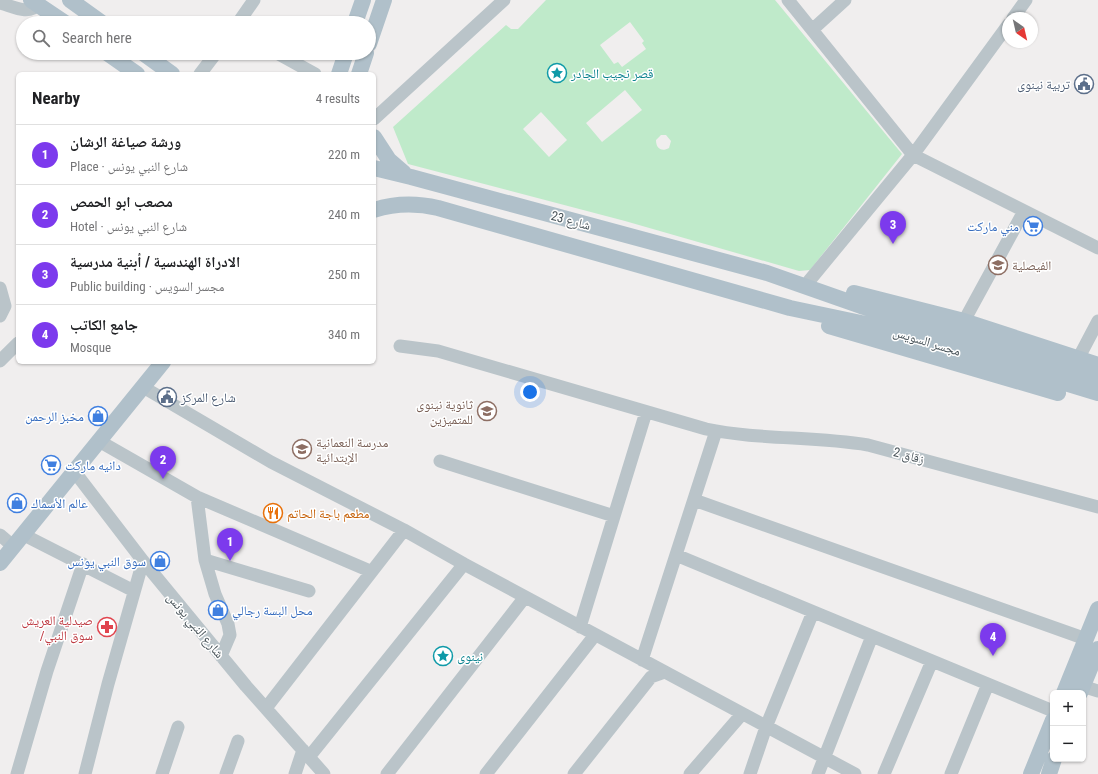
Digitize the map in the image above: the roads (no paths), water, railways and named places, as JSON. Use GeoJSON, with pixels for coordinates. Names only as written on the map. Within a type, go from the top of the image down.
{"type":"FeatureCollection","features":[{"type":"Feature","properties":{"kind":"main road"},"geometry":{"type":"LineString","coordinates":[[70,0],[92,16]]}},
{"type":"Feature","properties":{"kind":"main road"},"geometry":{"type":"LineString","coordinates":[[357,16],[363,0]]}},
{"type":"Feature","properties":{"kind":"main road"},"geometry":{"type":"LineString","coordinates":[[376,23],[384,0]]}},
{"type":"Feature","properties":{"kind":"main road"},"geometry":{"type":"LineString","coordinates":[[37,1],[56,16]]}},
{"type":"Feature","properties":{"kind":"main road"},"geometry":{"type":"LineString","coordinates":[[118,60],[134,72]]}},
{"type":"Feature","properties":{"kind":"main road"},"geometry":{"type":"LineString","coordinates":[[153,60],[169,72]]}},
{"type":"Feature","properties":{"kind":"main road"},"geometry":{"type":"LineString","coordinates":[[340,72],[344,60]]}},
{"type":"Feature","properties":{"kind":"main road"},"geometry":{"type":"LineString","coordinates":[[360,72],[364,60]]}},
{"type":"Feature","properties":{"kind":"main road"},"geometry":{"type":"LineString","coordinates":[[376,140],[389,160],[396,167],[411,177]]}},
{"type":"Feature","properties":{"kind":"main road","name":"شارع 23"},"geometry":{"type":"LineString","coordinates":[[376,168],[767,273]]}},
{"type":"Feature","properties":{"kind":"main road","name":"شارع 23"},"geometry":{"type":"LineString","coordinates":[[376,210],[397,205],[413,204],[438,208],[754,298]]}},
{"type":"Feature","properties":{"kind":"main road"},"geometry":{"type":"LineString","coordinates":[[767,273],[964,321],[1098,365]]}},
{"type":"Feature","properties":{"kind":"main road","name":"مجسر السويس"},"geometry":{"type":"LineString","coordinates":[[767,273],[881,320],[1098,394]]}},
{"type":"Feature","properties":{"kind":"main road"},"geometry":{"type":"LineString","coordinates":[[754,298],[810,320],[1098,404]]}},
{"type":"Feature","properties":{"kind":"main road","name":"مجسر السويس"},"geometry":{"type":"LineString","coordinates":[[754,298],[818,315],[881,320],[1098,377]]}},
{"type":"Feature","properties":{"kind":"main road"},"geometry":{"type":"LineString","coordinates":[[0,563],[161,364]]}},
{"type":"Feature","properties":{"kind":"main road"},"geometry":{"type":"LineString","coordinates":[[1065,690],[1098,609]]}},
{"type":"Feature","properties":{"kind":"main road"},"geometry":{"type":"LineString","coordinates":[[1081,690],[1098,649]]}},
{"type":"Feature","properties":{"kind":"main road"},"geometry":{"type":"LineString","coordinates":[[1031,774],[1051,726]]}},
{"type":"Feature","properties":{"kind":"main road"},"geometry":{"type":"LineString","coordinates":[[1049,774],[1053,762]]}},
{"type":"Feature","properties":{"kind":"street"},"geometry":{"type":"LineString","coordinates":[[243,16],[254,0]]}},
{"type":"Feature","properties":{"kind":"street"},"geometry":{"type":"LineString","coordinates":[[376,117],[504,0]]}},
{"type":"Feature","properties":{"kind":"street"},"geometry":{"type":"LineString","coordinates":[[788,0],[913,155],[1098,248]]}},
{"type":"Feature","properties":{"kind":"street"},"geometry":{"type":"LineString","coordinates":[[812,30],[845,0]]}},
{"type":"Feature","properties":{"kind":"street"},"geometry":{"type":"LineString","coordinates":[[1017,12],[1026,0]]}},
{"type":"Feature","properties":{"kind":"street"},"geometry":{"type":"LineString","coordinates":[[0,3],[31,10],[37,1]]}},
{"type":"Feature","properties":{"kind":"street"},"geometry":{"type":"LineString","coordinates":[[809,282],[913,155],[1002,33]]}},
{"type":"Feature","properties":{"kind":"street"},"geometry":{"type":"LineString","coordinates":[[202,72],[211,60]]}},
{"type":"Feature","properties":{"kind":"street"},"geometry":{"type":"LineString","coordinates":[[290,60],[311,72]]}},
{"type":"Feature","properties":{"kind":"street"},"geometry":{"type":"LineString","coordinates":[[964,321],[1024,211]]}},
{"type":"Feature","properties":{"kind":"street"},"geometry":{"type":"LineString","coordinates":[[0,288],[5,306],[0,316]]}},
{"type":"Feature","properties":{"kind":"street"},"geometry":{"type":"LineString","coordinates":[[1078,359],[1098,321]]}},
{"type":"Feature","properties":{"kind":"street"},"geometry":{"type":"LineString","coordinates":[[0,361],[16,344]]}},
{"type":"Feature","properties":{"kind":"street","name":"زقاق 2"},"geometry":{"type":"LineString","coordinates":[[400,346],[438,351],[716,431],[830,439],[868,445],[1098,507]]}},
{"type":"Feature","properties":{"kind":"street"},"geometry":{"type":"LineString","coordinates":[[143,387],[272,462],[404,530],[580,627],[855,774]]}},
{"type":"Feature","properties":{"kind":"street"},"geometry":{"type":"LineString","coordinates":[[580,627],[646,412]]}},
{"type":"Feature","properties":{"kind":"street"},"geometry":{"type":"LineString","coordinates":[[642,660],[716,431]]}},
{"type":"Feature","properties":{"kind":"street"},"geometry":{"type":"LineString","coordinates":[[99,441],[197,497],[370,571]]}},
{"type":"Feature","properties":{"kind":"street"},"geometry":{"type":"LineString","coordinates":[[440,461],[614,516]]}},
{"type":"Feature","properties":{"kind":"street","name":"شارع النبي يونس"},"geometry":{"type":"LineString","coordinates":[[74,471],[143,561],[221,656],[324,774]]}},
{"type":"Feature","properties":{"kind":"street"},"geometry":{"type":"LineString","coordinates":[[197,497],[205,560],[230,635],[221,656]]}},
{"type":"Feature","properties":{"kind":"street"},"geometry":{"type":"LineString","coordinates":[[694,500],[1086,639]]}},
{"type":"Feature","properties":{"kind":"street"},"geometry":{"type":"LineString","coordinates":[[266,708],[370,571],[404,530]]}},
{"type":"Feature","properties":{"kind":"street"},"geometry":{"type":"LineString","coordinates":[[0,535],[83,564],[134,591]]}},
{"type":"Feature","properties":{"kind":"street"},"geometry":{"type":"LineString","coordinates":[[676,555],[1050,710]]}},
{"type":"Feature","properties":{"kind":"street"},"geometry":{"type":"LineString","coordinates":[[205,560],[309,591]]}},
{"type":"Feature","properties":{"kind":"street"},"geometry":{"type":"LineString","coordinates":[[85,774],[108,684],[143,561]]}},
{"type":"Feature","properties":{"kind":"street"},"geometry":{"type":"LineString","coordinates":[[17,774],[47,671],[83,564]]}},
{"type":"Feature","properties":{"kind":"street"},"geometry":{"type":"LineString","coordinates":[[295,774],[306,754],[464,564]]}},
{"type":"Feature","properties":{"kind":"street"},"geometry":{"type":"LineString","coordinates":[[387,774],[525,597]]}},
{"type":"Feature","properties":{"kind":"street"},"geometry":{"type":"LineString","coordinates":[[750,774],[766,727],[814,612]]}},
{"type":"Feature","properties":{"kind":"street"},"geometry":{"type":"LineString","coordinates":[[486,774],[595,635]]}},
{"type":"Feature","properties":{"kind":"street"},"geometry":{"type":"LineString","coordinates":[[818,774],[872,636]]}},
{"type":"Feature","properties":{"kind":"street"},"geometry":{"type":"LineString","coordinates":[[884,774],[932,661]]}},
{"type":"Feature","properties":{"kind":"street"},"geometry":{"type":"LineString","coordinates":[[574,774],[651,677],[665,672]]}},
{"type":"Feature","properties":{"kind":"street"},"geometry":{"type":"LineString","coordinates":[[951,774],[988,684]]}},
{"type":"Feature","properties":{"kind":"street"},"geometry":{"type":"LineString","coordinates":[[1086,690],[1098,691]]}},
{"type":"Feature","properties":{"kind":"street"},"geometry":{"type":"LineString","coordinates":[[690,774],[742,714]]}},
{"type":"Feature","properties":{"kind":"street"},"geometry":{"type":"LineString","coordinates":[[162,774],[178,727]]}},
{"type":"Feature","properties":{"kind":"street"},"geometry":{"type":"LineString","coordinates":[[226,774],[238,741]]}},
{"type":"Feature","properties":{"kind":"place","name":"قصر نجيب الجادر"},"geometry":{"type":"Point","coordinates":[557,73]}},
{"type":"Feature","properties":{"kind":"place","name":"تربية نينوى"},"geometry":{"type":"Point","coordinates":[1084,84]}},
{"type":"Feature","properties":{"kind":"place","name":"مني ماركت"},"geometry":{"type":"Point","coordinates":[1033,226]}},
{"type":"Feature","properties":{"kind":"place","name":"الادراة الهندسية / أبنية مدرسية"},"geometry":{"type":"Point","coordinates":[893,244]}},
{"type":"Feature","properties":{"kind":"place","name":"الفيصلية"},"geometry":{"type":"Point","coordinates":[998,265]}},
{"type":"Feature","properties":{"kind":"place","name":"شارع المركز"},"geometry":{"type":"Point","coordinates":[167,397]}},
{"type":"Feature","properties":{"kind":"place","name":"ثانوية نينوى للمتميزين"},"geometry":{"type":"Point","coordinates":[487,411]}},
{"type":"Feature","properties":{"kind":"place","name":"مخبز الرحمن"},"geometry":{"type":"Point","coordinates":[98,416]}},
{"type":"Feature","properties":{"kind":"place","name":"مدرسة النعمانية الإبتدائية"},"geometry":{"type":"Point","coordinates":[302,449]}},
{"type":"Feature","properties":{"kind":"place","name":"دانيه ماركت"},"geometry":{"type":"Point","coordinates":[51,465]}},
{"type":"Feature","properties":{"kind":"place","name":"مصعب ابو الحمص"},"geometry":{"type":"Point","coordinates":[163,479]}},
{"type":"Feature","properties":{"kind":"place","name":"عالم الأسماك"},"geometry":{"type":"Point","coordinates":[17,503]}},
{"type":"Feature","properties":{"kind":"place","name":"مطعم باجة الحاتم"},"geometry":{"type":"Point","coordinates":[273,513]}},
{"type":"Feature","properties":{"kind":"place","name":"سوق النبي يونس"},"geometry":{"type":"Point","coordinates":[160,561]}},
{"type":"Feature","properties":{"kind":"place","name":"ورشة صياغة الرشان"},"geometry":{"type":"Point","coordinates":[230,561]}},
{"type":"Feature","properties":{"kind":"place","name":"محل البسة رجالي"},"geometry":{"type":"Point","coordinates":[218,610]}},
{"type":"Feature","properties":{"kind":"place","name":"صيدلية العريش /سوق النبي"},"geometry":{"type":"Point","coordinates":[107,627]}},
{"type":"Feature","properties":{"kind":"place","name":"نينوى"},"geometry":{"type":"Point","coordinates":[443,656]}},
{"type":"Feature","properties":{"kind":"place","name":"جامع الكاتب"},"geometry":{"type":"Point","coordinates":[993,656]}}]}
